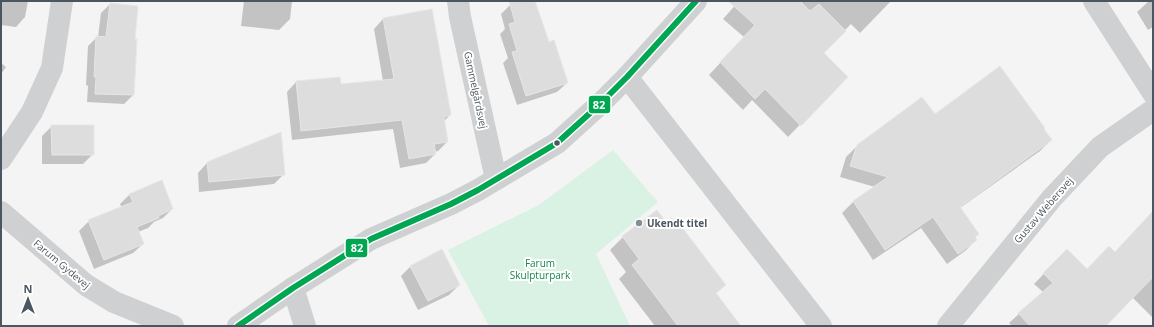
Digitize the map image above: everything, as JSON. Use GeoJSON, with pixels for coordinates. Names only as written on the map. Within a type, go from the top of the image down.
{"type":"FeatureCollection","features":[{"type":"Feature","properties":{"kind":"street"},"geometry":{"type":"LineString","coordinates":[[1,159],[32,112],[52,68],[62,1]]}},
{"type":"Feature","properties":{"kind":"street","name":"Gammelgårdsvej"},"geometry":{"type":"LineString","coordinates":[[458,1],[460,17],[496,179]]}},
{"type":"Feature","properties":{"kind":"street"},"geometry":{"type":"LineString","coordinates":[[238,326],[293,288],[371,239],[451,204],[556,143],[599,105],[627,77],[696,1]]}},
{"type":"Feature","properties":{"kind":"street"},"geometry":{"type":"LineString","coordinates":[[1094,1],[1153,93]]}},
{"type":"Feature","properties":{"kind":"street"},"geometry":{"type":"LineString","coordinates":[[627,77],[821,326]]}},
{"type":"Feature","properties":{"kind":"street","name":"Gustav Webersvej"},"geometry":{"type":"LineString","coordinates":[[948,326],[1052,198],[1094,153],[1100,147],[1153,110]]}},
{"type":"Feature","properties":{"kind":"street","name":"Farum Gydevej"},"geometry":{"type":"LineString","coordinates":[[5,216],[86,285],[114,302],[173,326]]}},
{"type":"Feature","properties":{"kind":"street"},"geometry":{"type":"LineString","coordinates":[[293,288],[305,326]]}},
{"type":"Feature","properties":{"kind":"green space","name":"Farum Skulpturpark"},"geometry":{"type":"Polygon","coordinates":[[[613,150],[658,202],[596,254],[630,326],[489,326],[448,250],[539,205],[613,150]]]}},
{"type":"Feature","properties":{"kind":"building"},"geometry":{"type":"Polygon","coordinates":[[[509,1],[535,1],[549,42],[554,40],[568,83],[526,96],[512,52],[517,51],[509,24],[515,22],[509,1]]]}},
{"type":"Feature","properties":{"kind":"building"},"geometry":{"type":"Polygon","coordinates":[[[728,1],[800,1],[810,11],[819,4],[846,31],[824,53],[848,77],[801,126],[765,89],[755,99],[720,62],[755,25],[728,1]]]}},
{"type":"Feature","properties":{"kind":"building"},"geometry":{"type":"Polygon","coordinates":[[[110,3],[138,6],[135,39],[137,39],[134,95],[95,94],[96,77],[94,77],[96,36],[106,37],[110,3]]]}},
{"type":"Feature","properties":{"kind":"building"},"geometry":{"type":"Polygon","coordinates":[[[432,9],[451,115],[444,117],[448,142],[434,144],[436,154],[409,159],[402,120],[301,131],[296,81],[340,77],[341,84],[394,79],[383,18],[432,9]]]}},
{"type":"Feature","properties":{"kind":"building"},"geometry":{"type":"Polygon","coordinates":[[[1000,66],[1052,140],[960,207],[979,234],[975,237],[977,240],[958,254],[933,217],[885,250],[853,201],[888,177],[850,166],[857,145],[922,97],[935,114],[1000,66]]]}},
{"type":"Feature","properties":{"kind":"building"},"geometry":{"type":"Polygon","coordinates":[[[51,125],[94,125],[94,155],[52,155],[51,125]]]}},
{"type":"Feature","properties":{"kind":"building"},"geometry":{"type":"Polygon","coordinates":[[[281,132],[285,175],[209,182],[207,162],[281,132]]]}},
{"type":"Feature","properties":{"kind":"building"},"geometry":{"type":"Polygon","coordinates":[[[162,180],[173,209],[158,216],[159,218],[137,227],[144,244],[104,260],[88,220],[133,202],[129,194],[162,180]]]}},
{"type":"Feature","properties":{"kind":"building"},"geometry":{"type":"Polygon","coordinates":[[[657,210],[666,222],[672,218],[679,228],[681,226],[726,285],[716,293],[741,326],[678,326],[632,265],[639,259],[622,236],[657,210]]]}},
{"type":"Feature","properties":{"kind":"building"},"geometry":{"type":"Polygon","coordinates":[[[1153,211],[1153,277],[1106,326],[1030,326],[1018,313],[1053,283],[1043,273],[1067,249],[1087,269],[1109,246],[1115,252],[1153,211]]]}},
{"type":"Feature","properties":{"kind":"building"},"geometry":{"type":"Polygon","coordinates":[[[442,249],[460,285],[428,301],[410,266],[442,249]]]}},
{"type":"Feature","properties":{"kind":"transit line","name":"82"},"geometry":{"type":"LineString","coordinates":[[238,326],[293,288],[371,239],[451,204],[478,190],[557,143],[627,77],[696,1]]}},
{"type":"Feature","properties":{"kind":"place","name":"Ukendt titel"},"geometry":{"type":"Point","coordinates":[639,223]}}]}
